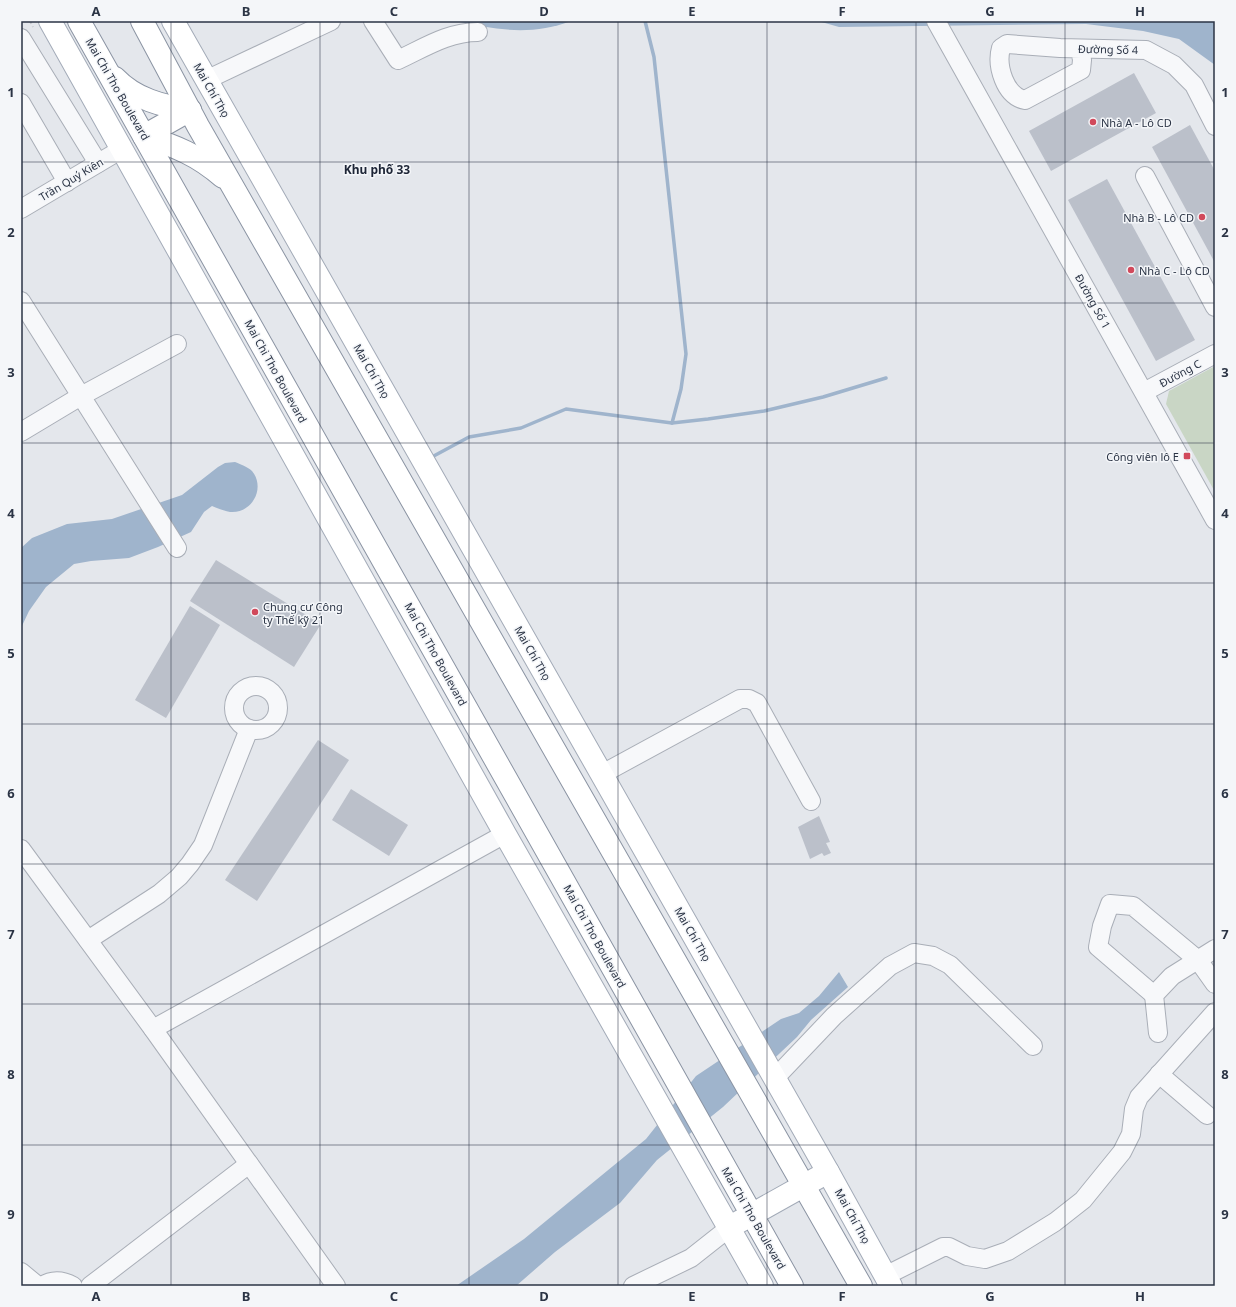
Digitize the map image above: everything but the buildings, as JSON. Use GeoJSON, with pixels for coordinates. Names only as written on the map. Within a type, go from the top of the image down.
{"type":"FeatureCollection","features":[{"type":"Feature","properties":{"kind":"main road"},"geometry":{"type":"LineString","coordinates":[[50,21],[505,834],[760,1285]]}},
{"type":"Feature","properties":{"kind":"main road","name":"Mai Chi Tho Boulevard"},"geometry":{"type":"LineString","coordinates":[[79,21],[792,1286]]}},
{"type":"Feature","properties":{"kind":"main road"},"geometry":{"type":"LineString","coordinates":[[142,21],[233,186],[861,1286]]}},
{"type":"Feature","properties":{"kind":"main road","name":"Mai Chí Thọ"},"geometry":{"type":"LineString","coordinates":[[172,21],[775,1078],[888,1281]]}},
{"type":"Feature","properties":{"kind":"main road"},"geometry":{"type":"LineString","coordinates":[[105,67],[122,85],[134,94],[152,102],[190,110]]}},
{"type":"Feature","properties":{"kind":"main road"},"geometry":{"type":"LineString","coordinates":[[122,149],[190,110],[211,88]]}},
{"type":"Feature","properties":{"kind":"main road"},"geometry":{"type":"LineString","coordinates":[[144,136],[177,147],[196,156],[233,186]]}},
{"type":"Feature","properties":{"kind":"main road"},"geometry":{"type":"LineString","coordinates":[[729,1228],[828,1172]]}},
{"type":"Feature","properties":{"kind":"street"},"geometry":{"type":"LineString","coordinates":[[211,88],[331,21]]}},
{"type":"Feature","properties":{"kind":"street"},"geometry":{"type":"LineString","coordinates":[[373,21],[398,60],[446,37],[465,32],[478,32]]}},
{"type":"Feature","properties":{"kind":"street","name":"Đường Số 1"},"geometry":{"type":"LineString","coordinates":[[936,21],[1215,520]]}},
{"type":"Feature","properties":{"kind":"street"},"geometry":{"type":"LineString","coordinates":[[21,38],[98,163]]}},
{"type":"Feature","properties":{"kind":"street","name":"Đường Số 4"},"geometry":{"type":"LineString","coordinates":[[1080,49],[1082,60],[1081,70],[1025,100],[1018,99],[1013,95],[1004,78],[999,63],[1001,48],[1007,44],[1080,49],[1146,50],[1174,65],[1194,85],[1215,126]]}},
{"type":"Feature","properties":{"kind":"street"},"geometry":{"type":"LineString","coordinates":[[21,103],[67,182]]}},
{"type":"Feature","properties":{"kind":"street","name":"Trần Quý Kiên"},"geometry":{"type":"LineString","coordinates":[[21,209],[122,149]]}},
{"type":"Feature","properties":{"kind":"street"},"geometry":{"type":"LineString","coordinates":[[1145,176],[1215,307]]}},
{"type":"Feature","properties":{"kind":"street"},"geometry":{"type":"LineString","coordinates":[[21,301],[177,548]]}},
{"type":"Feature","properties":{"kind":"street"},"geometry":{"type":"LineString","coordinates":[[21,432],[82,396],[177,344]]}},
{"type":"Feature","properties":{"kind":"street","name":"Đường C"},"geometry":{"type":"LineString","coordinates":[[1144,392],[1215,354]]}},
{"type":"Feature","properties":{"kind":"street"},"geometry":{"type":"LineString","coordinates":[[602,774],[740,699],[745,698],[756,703],[811,801]]}},
{"type":"Feature","properties":{"kind":"street"},"geometry":{"type":"LineString","coordinates":[[88,940],[159,894],[179,877],[190,864],[203,845],[248,729]]}},
{"type":"Feature","properties":{"kind":"street"},"geometry":{"type":"LineString","coordinates":[[153,1029],[505,834]]}},
{"type":"Feature","properties":{"kind":"street"},"geometry":{"type":"LineString","coordinates":[[21,849],[153,1029],[336,1286]]}},
{"type":"Feature","properties":{"kind":"street"},"geometry":{"type":"LineString","coordinates":[[1158,1033],[1154,994],[1098,948],[1102,926],[1110,904],[1133,906],[1198,960],[1215,984]]}},
{"type":"Feature","properties":{"kind":"street"},"geometry":{"type":"LineString","coordinates":[[1154,994],[1172,976],[1215,949]]}},
{"type":"Feature","properties":{"kind":"street"},"geometry":{"type":"LineString","coordinates":[[775,1078],[834,1016],[890,966],[914,953],[933,956],[950,965],[1033,1046]]}},
{"type":"Feature","properties":{"kind":"street"},"geometry":{"type":"LineString","coordinates":[[888,1281],[943,1247],[980,1259],[992,1257],[1008,1250],[1055,1222],[1083,1200],[1122,1152],[1131,1134],[1134,1109],[1139,1097],[1215,1012]]}},
{"type":"Feature","properties":{"kind":"street"},"geometry":{"type":"LineString","coordinates":[[1159,1074],[1207,1115]]}},
{"type":"Feature","properties":{"kind":"street"},"geometry":{"type":"LineString","coordinates":[[90,1286],[249,1164]]}},
{"type":"Feature","properties":{"kind":"street"},"geometry":{"type":"LineString","coordinates":[[633,1286],[691,1258],[729,1228]]}},
{"type":"Feature","properties":{"kind":"street"},"geometry":{"type":"LineString","coordinates":[[21,1272],[38,1286]]}},
{"type":"Feature","properties":{"kind":"street"},"geometry":{"type":"LineString","coordinates":[[42,1286],[56,1281],[66,1282],[73,1286]]}},
{"type":"Feature","properties":{"kind":"green space"},"geometry":{"type":"Polygon","coordinates":[[[1215,366],[1215,492],[1166,404],[1169,391],[1215,366]]]}},
{"type":"Feature","properties":{"kind":"water"},"geometry":{"type":"Polygon","coordinates":[[[456,21],[571,21],[542,29],[514,30],[485,27],[456,21]]]}},
{"type":"Feature","properties":{"kind":"water"},"geometry":{"type":"Polygon","coordinates":[[[818,21],[1215,21],[1215,65],[1179,39],[1143,31],[1086,24],[839,27],[818,21]]]}},
{"type":"Feature","properties":{"kind":"water"},"geometry":{"type":"Polygon","coordinates":[[[235,462],[252,471],[258,485],[254,499],[245,509],[238,512],[230,512],[212,506],[204,512],[191,532],[158,547],[129,558],[74,564],[46,587],[29,611],[21,628],[21,548],[32,538],[67,524],[112,519],[182,495],[218,467],[225,463],[235,462]]]}},
{"type":"Feature","properties":{"kind":"water"},"geometry":{"type":"Polygon","coordinates":[[[839,972],[848,987],[811,1020],[797,1037],[723,1107],[657,1160],[620,1203],[555,1252],[516,1286],[456,1286],[524,1239],[646,1139],[696,1076],[781,1019],[799,1013],[819,996],[839,972]]]}},
{"type":"Feature","properties":{"kind":"waterway"},"geometry":{"type":"LineString","coordinates":[[645,21],[654,57],[686,354],[681,389],[672,423]]}},
{"type":"Feature","properties":{"kind":"waterway"},"geometry":{"type":"LineString","coordinates":[[430,458],[469,437],[521,428],[566,409],[672,423],[764,411],[823,397],[886,378]]}},
{"type":"Feature","properties":{"kind":"place","name":"Nhà A - Lô CD"},"geometry":{"type":"Point","coordinates":[1093,122]}},
{"type":"Feature","properties":{"kind":"place","name":"Nhà B - Lô CD"},"geometry":{"type":"Point","coordinates":[1202,217]}},
{"type":"Feature","properties":{"kind":"place","name":"Nhà C - Lô CD"},"geometry":{"type":"Point","coordinates":[1131,270]}},
{"type":"Feature","properties":{"kind":"place","name":"Công viên lô E"},"geometry":{"type":"Point","coordinates":[1187,456]}},
{"type":"Feature","properties":{"kind":"place","name":"Chung cư Công ty Thế kỹ 21"},"geometry":{"type":"Point","coordinates":[255,612]}},
{"type":"Feature","properties":{"kind":"district","name":"Khu phố 33"},"geometry":{"type":"Point","coordinates":[377,169]}}]}
